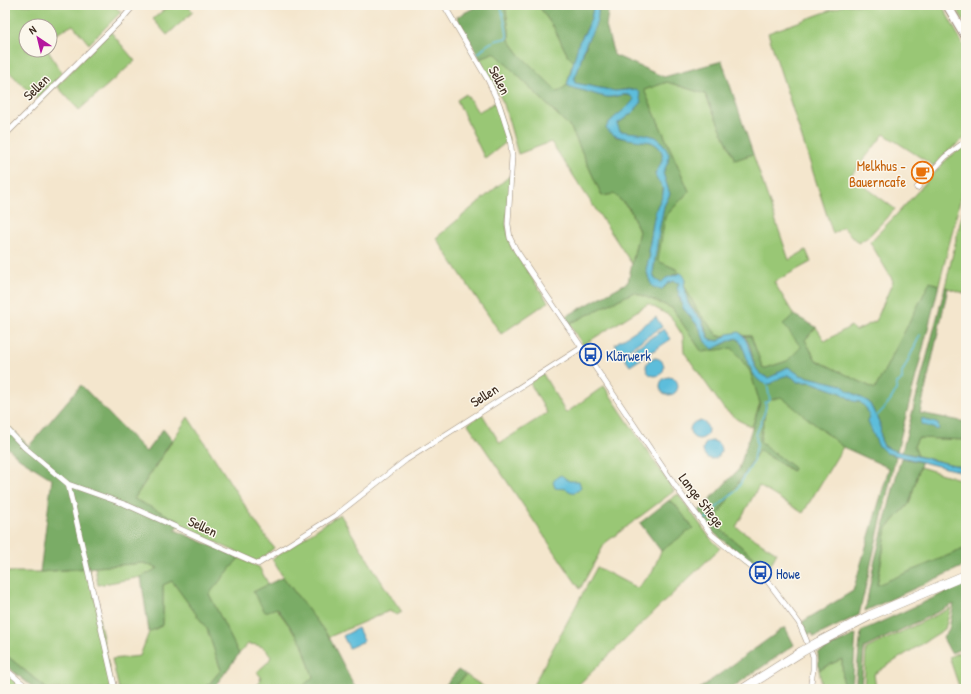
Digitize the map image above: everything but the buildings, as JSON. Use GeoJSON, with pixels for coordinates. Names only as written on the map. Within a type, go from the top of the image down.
{"type":"FeatureCollection","features":[{"type":"Feature","properties":{"kind":"highway"},"geometry":{"type":"LineString","coordinates":[[743,689],[801,652],[869,616],[966,575]]}},
{"type":"Feature","properties":{"kind":"main road"},"geometry":{"type":"LineString","coordinates":[[947,5],[966,37]]}},
{"type":"Feature","properties":{"kind":"street","name":"Sellen"},"geometry":{"type":"LineString","coordinates":[[5,135],[123,18],[134,5]]}},
{"type":"Feature","properties":{"kind":"street","name":"Sellen"},"geometry":{"type":"LineString","coordinates":[[5,427],[24,447],[68,484],[127,505],[258,564],[336,515],[406,460],[581,348],[516,250],[510,238],[508,224],[512,156],[510,138],[499,104],[488,80],[444,5]]}},
{"type":"Feature","properties":{"kind":"street"},"geometry":{"type":"LineString","coordinates":[[917,188],[945,157],[966,141]]}},
{"type":"Feature","properties":{"kind":"street","name":"Lange Stiege"},"geometry":{"type":"LineString","coordinates":[[581,348],[678,490],[712,535],[766,579],[800,623],[813,656],[813,670],[810,689]]}},
{"type":"Feature","properties":{"kind":"street"},"geometry":{"type":"LineString","coordinates":[[68,484],[115,689]]}},
{"type":"Feature","properties":{"kind":"street"},"geometry":{"type":"LineString","coordinates":[[5,670],[29,689]]}},
{"type":"Feature","properties":{"kind":"green space"},"geometry":{"type":"Polygon","coordinates":[[[5,5],[113,5],[121,12],[89,44],[73,25],[58,33],[58,18],[18,18],[18,58],[53,58],[62,74],[37,99],[5,68],[5,5]]]}},
{"type":"Feature","properties":{"kind":"green space"},"geometry":{"type":"Polygon","coordinates":[[[164,5],[187,5],[193,12],[167,35],[153,19],[166,8],[164,5]]]}},
{"type":"Feature","properties":{"kind":"green space"},"geometry":{"type":"Polygon","coordinates":[[[479,5],[505,5],[509,40],[520,55],[558,92],[567,85],[604,97],[629,95],[635,99],[626,110],[608,123],[616,137],[651,142],[660,148],[662,152],[662,160],[655,173],[662,186],[663,192],[654,218],[648,251],[650,255],[646,269],[650,282],[664,288],[668,283],[674,281],[679,283],[679,297],[683,308],[699,327],[705,342],[722,345],[737,338],[744,347],[748,363],[772,384],[778,378],[788,376],[797,382],[811,382],[841,393],[853,401],[860,402],[866,408],[869,414],[868,422],[886,453],[896,456],[859,615],[814,637],[812,633],[808,635],[802,622],[853,591],[889,468],[843,447],[781,397],[767,401],[760,442],[794,468],[793,471],[759,450],[713,523],[768,569],[765,575],[714,533],[698,512],[739,469],[760,403],[750,371],[732,348],[702,352],[672,308],[634,292],[569,324],[565,317],[628,282],[639,231],[630,209],[614,194],[602,196],[571,128],[494,52],[480,59],[457,17],[479,5]]]}},
{"type":"Feature","properties":{"kind":"green space"},"geometry":{"type":"Polygon","coordinates":[[[505,5],[538,5],[554,28],[568,56],[574,62],[567,85],[558,93],[520,55],[509,40],[505,5]]]}},
{"type":"Feature","properties":{"kind":"green space"},"geometry":{"type":"Polygon","coordinates":[[[538,5],[591,5],[591,20],[579,43],[574,62],[568,56],[554,28],[538,5]]]}},
{"type":"Feature","properties":{"kind":"green space"},"geometry":{"type":"Polygon","coordinates":[[[597,5],[609,5],[606,26],[614,55],[664,77],[722,61],[753,154],[735,160],[705,94],[667,82],[644,90],[689,191],[665,217],[658,261],[676,269],[678,273],[661,283],[655,280],[653,273],[664,206],[670,194],[663,173],[668,162],[656,137],[620,131],[617,124],[632,113],[641,103],[629,89],[615,91],[575,83],[574,79],[599,10],[597,5]]]}},
{"type":"Feature","properties":{"kind":"green space"},"geometry":{"type":"Polygon","coordinates":[[[845,5],[942,5],[966,50],[966,137],[945,154],[934,166],[884,134],[851,176],[895,209],[868,237],[858,243],[843,227],[833,234],[768,33],[845,5]]]}},
{"type":"Feature","properties":{"kind":"green space"},"geometry":{"type":"Polygon","coordinates":[[[954,5],[966,5],[966,24],[954,5]]]}},
{"type":"Feature","properties":{"kind":"green space"},"geometry":{"type":"Polygon","coordinates":[[[110,31],[135,61],[79,110],[57,86],[110,31]]]}},
{"type":"Feature","properties":{"kind":"green space"},"geometry":{"type":"Polygon","coordinates":[[[494,52],[571,128],[602,196],[614,194],[630,210],[639,231],[632,264],[551,142],[518,154],[504,104],[480,59],[494,52]]]}},
{"type":"Feature","properties":{"kind":"green space"},"geometry":{"type":"Polygon","coordinates":[[[667,82],[705,94],[735,160],[753,154],[789,260],[806,250],[811,262],[774,282],[794,315],[784,324],[801,347],[787,361],[763,369],[751,336],[744,336],[739,332],[718,336],[697,310],[684,285],[685,281],[681,273],[678,273],[676,269],[657,261],[665,217],[689,191],[644,90],[667,82]]]}},
{"type":"Feature","properties":{"kind":"green space"},"geometry":{"type":"Polygon","coordinates":[[[466,94],[478,112],[496,102],[509,140],[485,159],[457,100],[466,94]]]}},
{"type":"Feature","properties":{"kind":"green space"},"geometry":{"type":"Polygon","coordinates":[[[966,144],[966,177],[939,285],[930,283],[875,389],[816,360],[805,340],[816,327],[825,341],[851,326],[855,331],[876,321],[893,281],[870,242],[947,159],[966,144]]]}},
{"type":"Feature","properties":{"kind":"green space"},"geometry":{"type":"Polygon","coordinates":[[[512,174],[506,224],[511,247],[548,302],[501,334],[436,238],[512,174]]]}},
{"type":"Feature","properties":{"kind":"green space"},"geometry":{"type":"Polygon","coordinates":[[[966,198],[966,294],[945,287],[966,198]]]}},
{"type":"Feature","properties":{"kind":"green space"},"geometry":{"type":"Polygon","coordinates":[[[930,282],[939,285],[897,451],[884,446],[881,440],[880,424],[869,402],[847,390],[842,385],[800,375],[788,367],[768,378],[761,374],[754,364],[748,341],[744,336],[751,336],[763,369],[787,361],[801,347],[783,324],[794,315],[816,327],[805,340],[816,360],[875,389],[930,282]]]}},
{"type":"Feature","properties":{"kind":"green space"},"geometry":{"type":"Polygon","coordinates":[[[684,285],[697,310],[718,336],[725,336],[719,341],[711,340],[709,338],[702,320],[687,301],[684,285]]]}},
{"type":"Feature","properties":{"kind":"green space"},"geometry":{"type":"Polygon","coordinates":[[[945,287],[948,288],[920,413],[966,422],[966,440],[918,438],[914,446],[918,456],[902,452],[945,287]]]}},
{"type":"Feature","properties":{"kind":"green space"},"geometry":{"type":"Polygon","coordinates":[[[634,292],[672,308],[702,352],[732,347],[750,371],[760,403],[752,427],[738,420],[724,409],[684,352],[683,336],[670,316],[648,304],[583,345],[569,324],[634,292]]]}},
{"type":"Feature","properties":{"kind":"green space"},"geometry":{"type":"Polygon","coordinates":[[[543,374],[566,413],[604,386],[674,491],[605,543],[580,589],[468,424],[482,414],[500,443],[547,413],[530,383],[543,374]]]}},
{"type":"Feature","properties":{"kind":"green space"},"geometry":{"type":"Polygon","coordinates":[[[81,385],[146,452],[163,429],[172,440],[134,499],[180,521],[175,530],[239,558],[209,594],[239,654],[213,689],[205,689],[221,670],[207,629],[172,581],[163,585],[163,625],[149,632],[141,577],[158,568],[143,563],[40,572],[52,479],[19,458],[5,445],[5,423],[29,446],[81,385]]]}},
{"type":"Feature","properties":{"kind":"green space"},"geometry":{"type":"Polygon","coordinates":[[[781,396],[843,447],[803,513],[759,486],[736,527],[777,553],[768,569],[713,523],[759,450],[792,471],[794,468],[760,442],[767,401],[781,396]]]}},
{"type":"Feature","properties":{"kind":"green space"},"geometry":{"type":"Polygon","coordinates":[[[188,417],[274,548],[258,562],[178,525],[179,522],[134,499],[188,417]]]}},
{"type":"Feature","properties":{"kind":"green space"},"geometry":{"type":"Polygon","coordinates":[[[918,438],[966,440],[966,468],[918,456],[914,446],[918,438]]]}},
{"type":"Feature","properties":{"kind":"green space"},"geometry":{"type":"Polygon","coordinates":[[[901,458],[921,463],[909,504],[887,528],[877,585],[966,548],[966,565],[865,611],[874,564],[901,458]]]}},
{"type":"Feature","properties":{"kind":"green space"},"geometry":{"type":"Polygon","coordinates":[[[920,467],[966,481],[966,548],[877,586],[887,528],[909,504],[920,467]]]}},
{"type":"Feature","properties":{"kind":"green space"},"geometry":{"type":"Polygon","coordinates":[[[678,494],[710,538],[720,548],[574,689],[531,689],[597,567],[637,588],[652,573],[661,551],[692,528],[674,503],[668,501],[678,494]]]}},
{"type":"Feature","properties":{"kind":"green space"},"geometry":{"type":"Polygon","coordinates":[[[668,501],[674,503],[693,528],[661,551],[640,523],[668,501]]]}},
{"type":"Feature","properties":{"kind":"green space"},"geometry":{"type":"Polygon","coordinates":[[[340,514],[386,589],[402,612],[397,615],[389,611],[329,637],[283,577],[272,559],[340,514]]]}},
{"type":"Feature","properties":{"kind":"green space"},"geometry":{"type":"Polygon","coordinates":[[[239,558],[259,567],[269,585],[253,592],[276,608],[302,643],[313,677],[304,686],[306,689],[256,689],[261,677],[257,672],[268,662],[271,657],[267,650],[262,647],[248,644],[239,654],[209,594],[239,558]]]}},
{"type":"Feature","properties":{"kind":"green space"},"geometry":{"type":"Polygon","coordinates":[[[143,563],[159,568],[141,577],[98,585],[95,567],[143,563]]]}},
{"type":"Feature","properties":{"kind":"green space"},"geometry":{"type":"Polygon","coordinates":[[[89,568],[113,689],[47,689],[5,654],[5,572],[40,572],[89,568]]]}},
{"type":"Feature","properties":{"kind":"green space"},"geometry":{"type":"Polygon","coordinates":[[[283,577],[329,637],[356,689],[306,689],[303,686],[313,677],[302,643],[277,608],[265,612],[253,592],[283,577]]]}},
{"type":"Feature","properties":{"kind":"green space"},"geometry":{"type":"Polygon","coordinates":[[[172,581],[207,629],[221,670],[205,689],[119,689],[112,659],[140,656],[149,632],[163,625],[163,585],[172,581]]]}},
{"type":"Feature","properties":{"kind":"green space"},"geometry":{"type":"Polygon","coordinates":[[[966,583],[966,599],[964,600],[966,607],[966,647],[951,653],[943,638],[949,629],[954,604],[864,648],[861,689],[855,689],[861,631],[966,583]]]}},
{"type":"Feature","properties":{"kind":"green space"},"geometry":{"type":"Polygon","coordinates":[[[951,608],[945,629],[874,674],[876,689],[864,689],[866,649],[951,608]]]}},
{"type":"Feature","properties":{"kind":"green space"},"geometry":{"type":"Polygon","coordinates":[[[785,627],[794,645],[730,689],[699,689],[785,627]]]}},
{"type":"Feature","properties":{"kind":"green space"},"geometry":{"type":"Polygon","coordinates":[[[856,634],[852,689],[843,689],[842,659],[819,670],[818,653],[856,634]]]}},
{"type":"Feature","properties":{"kind":"green space"},"geometry":{"type":"Polygon","coordinates":[[[966,649],[966,689],[960,689],[949,657],[966,649]]]}},
{"type":"Feature","properties":{"kind":"green space"},"geometry":{"type":"Polygon","coordinates":[[[5,654],[47,689],[35,689],[5,665],[5,654]]]}},
{"type":"Feature","properties":{"kind":"green space"},"geometry":{"type":"Polygon","coordinates":[[[842,659],[843,689],[818,689],[821,681],[819,670],[842,659]]]}},
{"type":"Feature","properties":{"kind":"green space"},"geometry":{"type":"Polygon","coordinates":[[[458,670],[466,675],[453,689],[435,689],[444,687],[458,670]]]}},
{"type":"Feature","properties":{"kind":"green space"},"geometry":{"type":"Polygon","coordinates":[[[5,672],[26,689],[5,689],[5,672]]]}},
{"type":"Feature","properties":{"kind":"green space"},"geometry":{"type":"Polygon","coordinates":[[[466,675],[487,689],[453,689],[466,675]]]}},
{"type":"Feature","properties":{"kind":"water"},"geometry":{"type":"Polygon","coordinates":[[[591,5],[597,5],[598,17],[584,49],[579,68],[574,79],[575,83],[615,91],[636,89],[639,92],[641,103],[632,113],[617,124],[620,131],[656,137],[662,142],[669,154],[668,162],[663,173],[670,194],[664,206],[659,231],[653,273],[655,279],[661,283],[666,278],[681,273],[684,276],[684,287],[688,303],[701,319],[709,338],[711,340],[719,341],[728,334],[739,332],[748,344],[754,363],[761,374],[768,378],[788,367],[800,375],[842,385],[847,390],[869,402],[880,424],[881,440],[884,446],[892,450],[966,468],[966,473],[886,453],[878,445],[868,422],[869,414],[866,408],[860,402],[853,401],[841,393],[811,382],[797,382],[791,376],[784,376],[771,384],[763,383],[753,373],[737,338],[713,349],[705,342],[699,327],[683,308],[677,288],[679,283],[674,281],[668,283],[661,290],[653,287],[646,269],[650,255],[648,251],[654,218],[663,192],[655,173],[662,160],[662,152],[660,148],[651,142],[620,137],[609,132],[606,128],[611,121],[628,107],[634,99],[631,96],[625,95],[604,97],[567,85],[579,42],[587,29],[591,18],[593,8],[591,5]]]}},
{"type":"Feature","properties":{"kind":"water"},"geometry":{"type":"Polygon","coordinates":[[[656,317],[662,327],[621,354],[615,344],[656,317]]]}},
{"type":"Feature","properties":{"kind":"water"},"geometry":{"type":"Polygon","coordinates":[[[664,329],[671,339],[630,366],[623,356],[664,329]]]}},
{"type":"Feature","properties":{"kind":"water"},"geometry":{"type":"Polygon","coordinates":[[[655,358],[661,361],[664,367],[661,373],[655,376],[649,373],[646,367],[649,361],[655,358]]]}},
{"type":"Feature","properties":{"kind":"water"},"geometry":{"type":"Polygon","coordinates":[[[669,377],[675,380],[678,386],[675,392],[669,395],[663,392],[660,386],[663,380],[669,377]]]}},
{"type":"Feature","properties":{"kind":"water"},"geometry":{"type":"Polygon","coordinates":[[[922,418],[938,424],[939,429],[938,430],[921,424],[922,418]]]}},
{"type":"Feature","properties":{"kind":"water"},"geometry":{"type":"Polygon","coordinates":[[[699,421],[705,424],[708,430],[705,436],[699,439],[693,436],[690,430],[693,424],[699,421]]]}},
{"type":"Feature","properties":{"kind":"water"},"geometry":{"type":"Polygon","coordinates":[[[712,441],[718,444],[721,450],[718,456],[712,459],[706,456],[703,450],[706,444],[712,441]]]}},
{"type":"Feature","properties":{"kind":"water"},"geometry":{"type":"Polygon","coordinates":[[[561,475],[569,481],[579,481],[581,488],[574,492],[555,488],[553,482],[561,475]]]}},
{"type":"Feature","properties":{"kind":"water"},"geometry":{"type":"Polygon","coordinates":[[[358,628],[364,641],[349,648],[343,636],[358,628]]]}},
{"type":"Feature","properties":{"kind":"waterway"},"geometry":{"type":"LineString","coordinates":[[476,54],[491,42],[507,38],[507,31],[501,5]]}},
{"type":"Feature","properties":{"kind":"waterway"},"geometry":{"type":"LineString","coordinates":[[877,416],[893,396],[897,383],[902,380],[902,372],[920,335]]}},
{"type":"Feature","properties":{"kind":"waterway"},"geometry":{"type":"LineString","coordinates":[[705,519],[711,516],[716,508],[736,491],[753,462],[757,446],[756,435],[765,411],[765,403],[770,400],[767,384]]}},
{"type":"Feature","properties":{"kind":"place","name":"Melkhus - Bauerncafe"},"geometry":{"type":"Point","coordinates":[922,173]}},
{"type":"Feature","properties":{"kind":"place","name":"Klärwerk"},"geometry":{"type":"Point","coordinates":[590,355]}},
{"type":"Feature","properties":{"kind":"place","name":"Howe"},"geometry":{"type":"Point","coordinates":[761,573]}}]}
